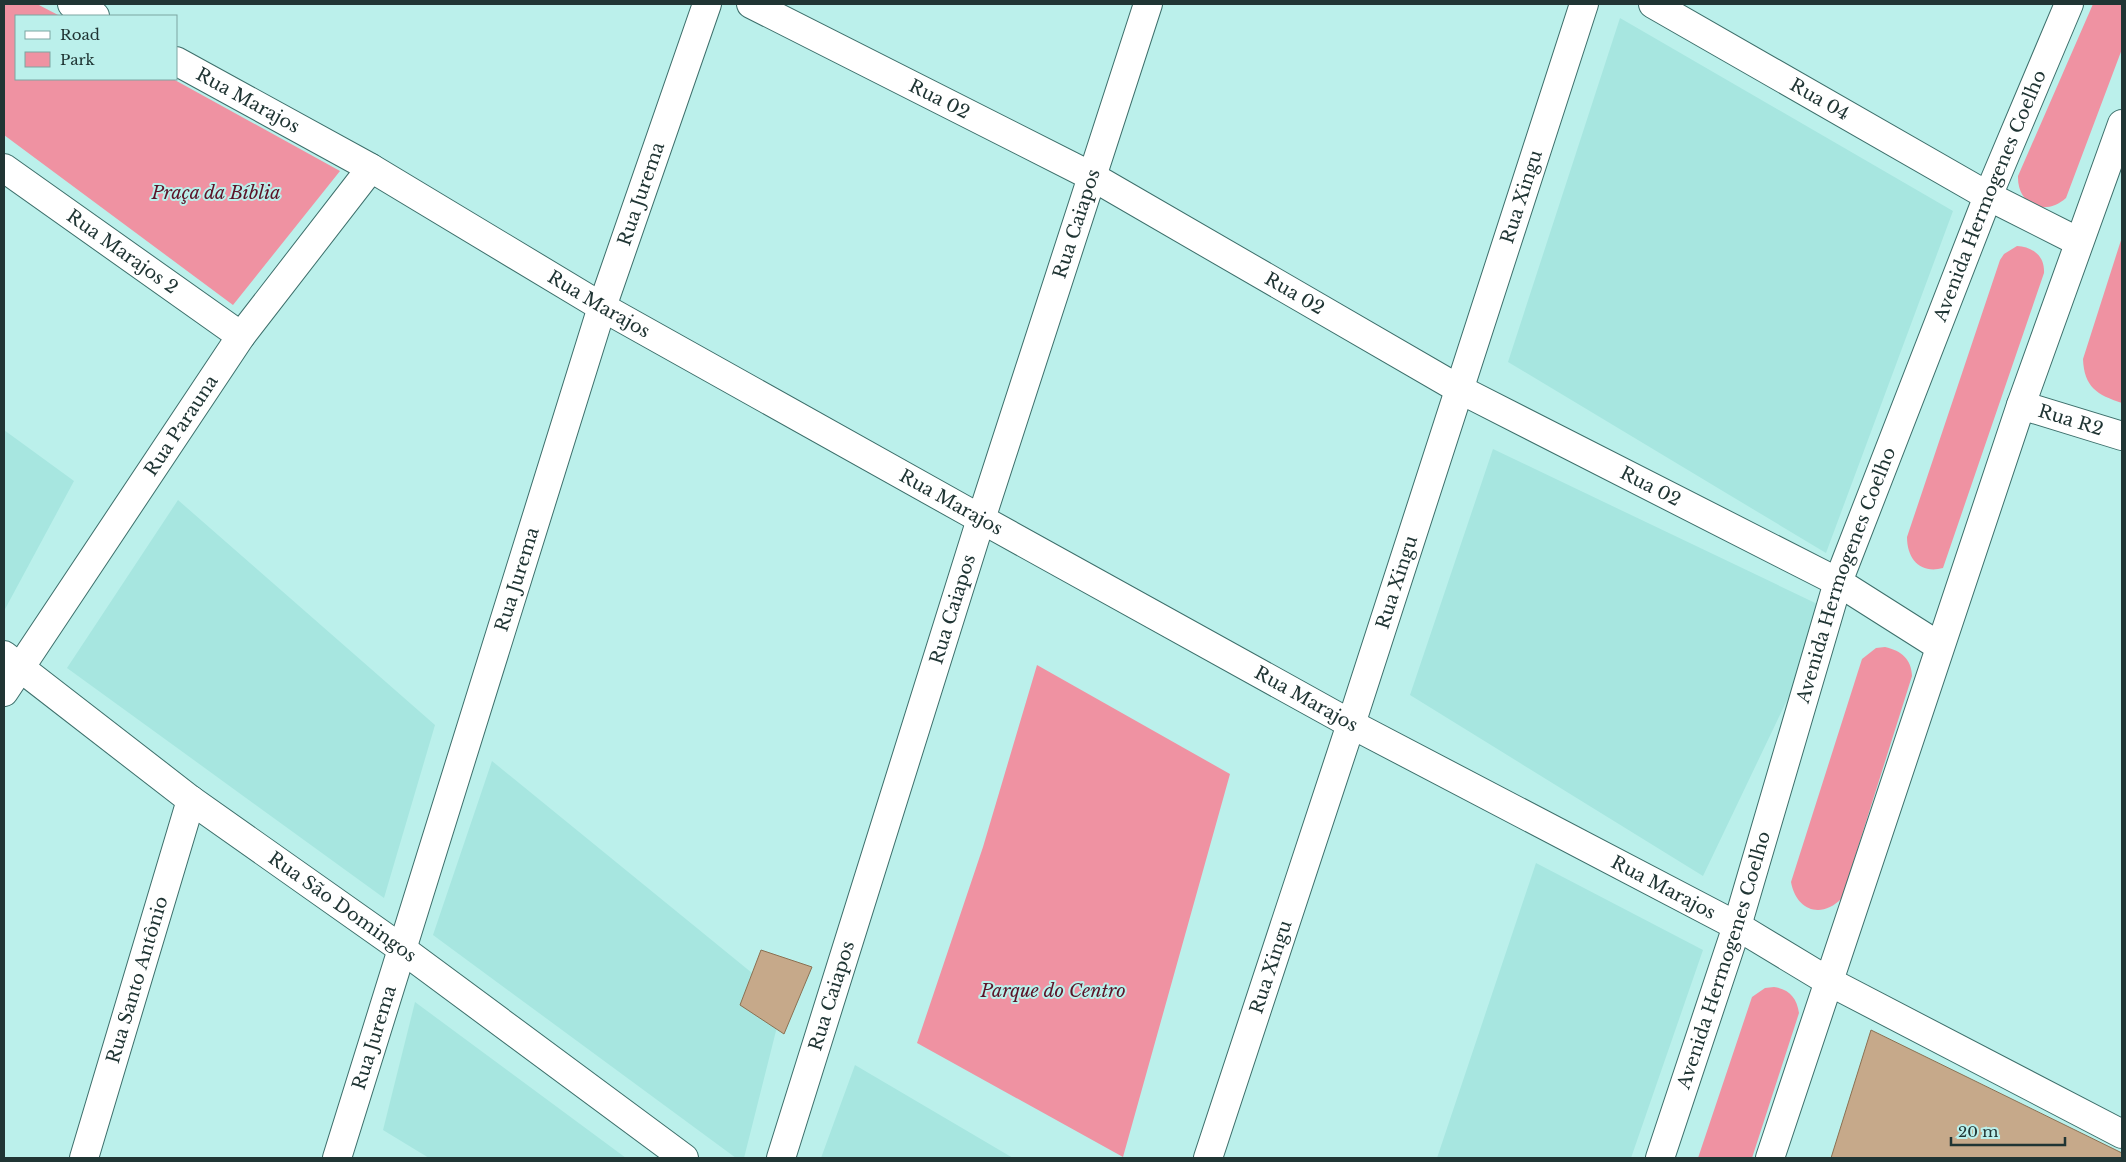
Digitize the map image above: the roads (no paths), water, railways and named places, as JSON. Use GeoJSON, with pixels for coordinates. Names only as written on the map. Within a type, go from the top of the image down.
{"type":"FeatureCollection","features":[{"type":"Feature","properties":{"kind":"street"},"geometry":{"type":"LineString","coordinates":[[72,4],[93,15]]}},
{"type":"Feature","properties":{"kind":"street","name":"Rua Jurema"},"geometry":{"type":"LineString","coordinates":[[337,1158],[602,307],[707,4]]}},
{"type":"Feature","properties":{"kind":"street","name":"Rua 02"},"geometry":{"type":"LineString","coordinates":[[751,4],[1093,177],[1459,389],[1838,582],[1939,646]]}},
{"type":"Feature","properties":{"kind":"street","name":"Rua Caiapos"},"geometry":{"type":"LineString","coordinates":[[781,1158],[981,519],[1148,4]]}},
{"type":"Feature","properties":{"kind":"street","name":"Rua Xingu"},"geometry":{"type":"LineString","coordinates":[[1208,1158],[1351,724],[1584,4]]}},
{"type":"Feature","properties":{"kind":"street","name":"Rua 04"},"geometry":{"type":"LineString","coordinates":[[1653,4],[1988,196],[2079,242]]}},
{"type":"Feature","properties":{"kind":"street","name":"Avenida Hermogenes Coelho"},"geometry":{"type":"LineString","coordinates":[[1660,1158],[1737,926],[1838,582],[1988,196],[2069,4]]}},
{"type":"Feature","properties":{"kind":"street","name":"Rua Marajos"},"geometry":{"type":"LineString","coordinates":[[178,62],[371,168],[602,307],[981,519],[1351,724],[1737,926],[1828,981]]}},
{"type":"Feature","properties":{"kind":"street"},"geometry":{"type":"LineString","coordinates":[[1770,1158],[2020,405],[2122,124]]}},
{"type":"Feature","properties":{"kind":"street","name":"Rua Marajos 2"},"geometry":{"type":"LineString","coordinates":[[4,168],[241,336]]}},
{"type":"Feature","properties":{"kind":"street","name":"Rua Parauna"},"geometry":{"type":"LineString","coordinates":[[4,692],[13,662],[241,336],[371,168]]}},
{"type":"Feature","properties":{"kind":"street","name":"Rua R2"},"geometry":{"type":"LineString","coordinates":[[2020,405],[2122,436]]}},
{"type":"Feature","properties":{"kind":"street","name":"Rua São Domingos"},"geometry":{"type":"LineString","coordinates":[[13,662],[191,800],[402,949],[684,1158]]}},
{"type":"Feature","properties":{"kind":"street","name":"Rua Santo Antônio"},"geometry":{"type":"LineString","coordinates":[[84,1158],[191,800]]}},
{"type":"Feature","properties":{"kind":"street"},"geometry":{"type":"LineString","coordinates":[[1828,981],[2122,1134]]}},
{"type":"Feature","properties":{"kind":"park label","name":"Praça da Bíblia"},"geometry":{"type":"Point","coordinates":[216,193]}},
{"type":"Feature","properties":{"kind":"park label","name":"Parque do Centro"},"geometry":{"type":"Point","coordinates":[1053,991]}}]}
